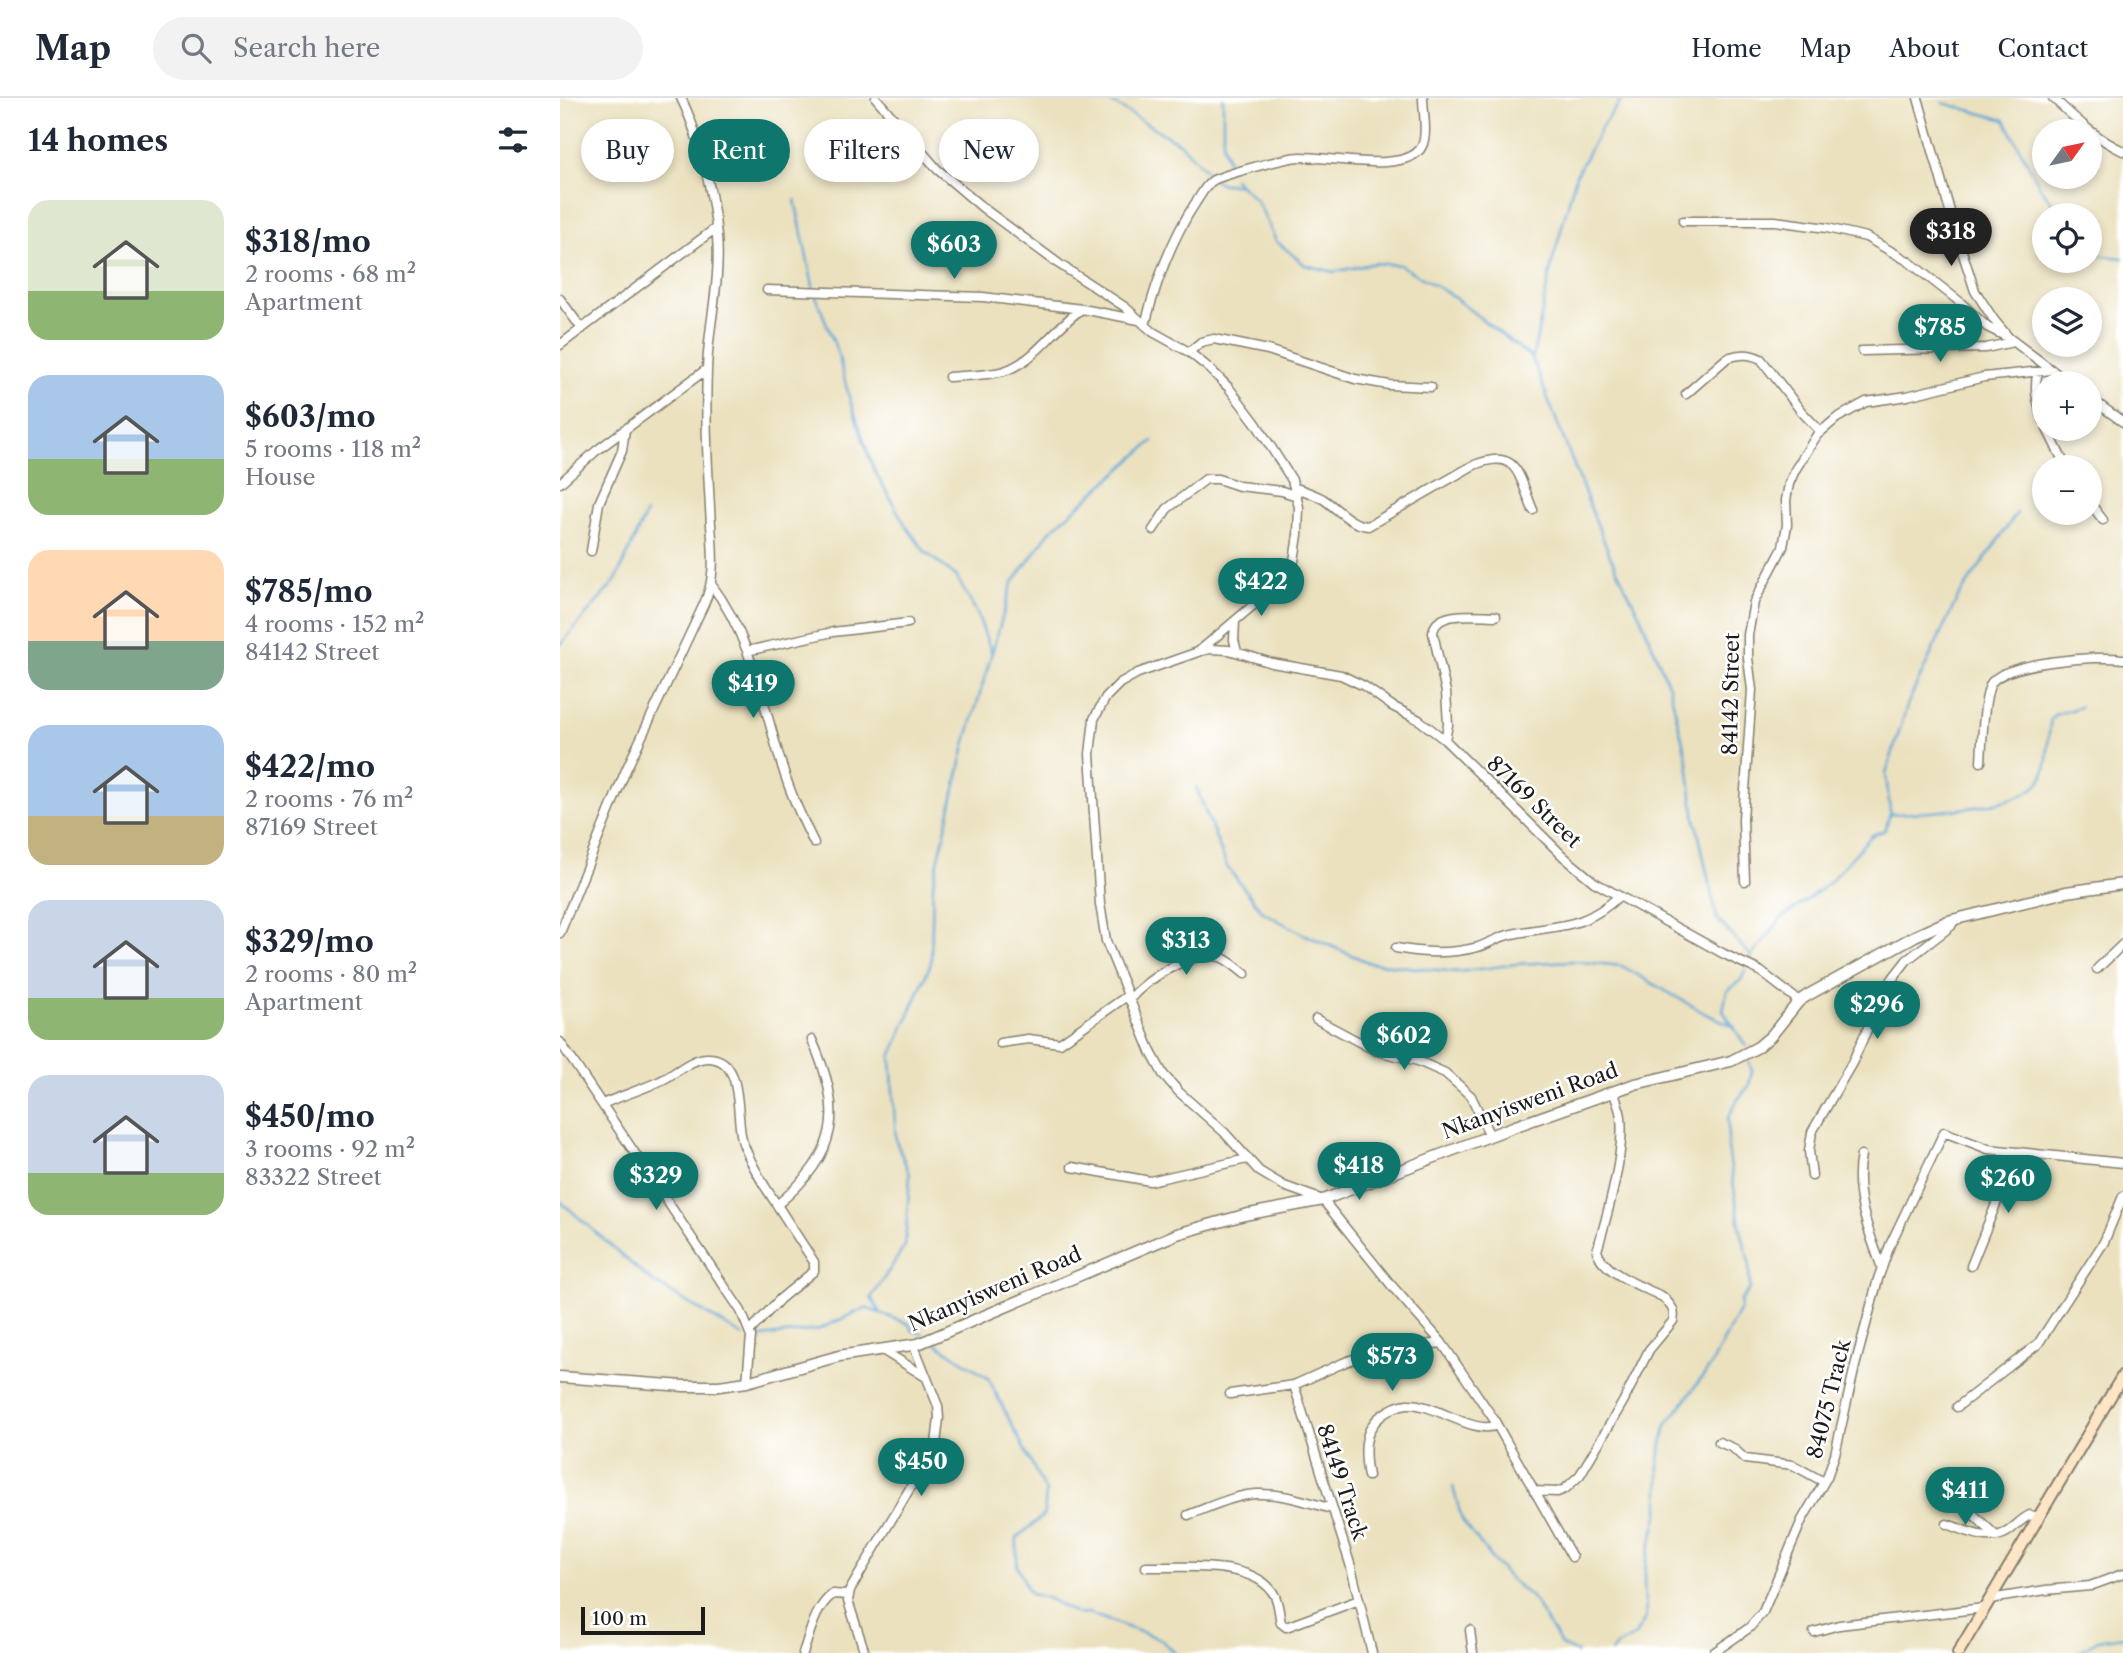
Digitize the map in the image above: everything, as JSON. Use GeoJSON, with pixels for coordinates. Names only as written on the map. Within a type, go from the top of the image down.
{"type":"FeatureCollection","features":[{"type":"Feature","properties":{"kind":"main road"},"geometry":{"type":"LineString","coordinates":[[1958,1653],[2123,1374]]}},
{"type":"Feature","properties":{"kind":"street"},"geometry":{"type":"LineString","coordinates":[[560,933],[626,770],[711,584],[713,556],[707,369],[716,283],[716,228],[696,138],[681,98]]}},
{"type":"Feature","properties":{"kind":"street"},"geometry":{"type":"LineString","coordinates":[[876,98],[929,161],[955,186],[1006,226],[1125,307],[1142,323],[1189,352],[1229,388],[1275,451],[1297,492],[1298,535],[1292,567],[1283,580],[1198,652],[1138,673],[1121,683],[1106,697],[1100,708],[1091,731],[1090,754],[1106,941],[1150,1052],[1163,1074],[1179,1093],[1215,1123],[1247,1159],[1272,1180],[1323,1200],[1392,1286],[1443,1343],[1497,1425],[1572,1557]]}},
{"type":"Feature","properties":{"kind":"street"},"geometry":{"type":"LineString","coordinates":[[1142,323],[1169,251],[1184,221],[1214,179],[1296,157],[1403,161],[1414,156],[1423,141],[1423,98]]}},
{"type":"Feature","properties":{"kind":"street"},"geometry":{"type":"LineString","coordinates":[[1918,98],[1971,281],[1987,311],[2011,340]]}},
{"type":"Feature","properties":{"kind":"street"},"geometry":{"type":"LineString","coordinates":[[2053,98],[2092,133],[2123,151]]}},
{"type":"Feature","properties":{"kind":"street"},"geometry":{"type":"LineString","coordinates":[[1683,221],[1775,221],[1827,228],[1866,237],[1908,261],[1987,327],[2011,340],[2052,370]]}},
{"type":"Feature","properties":{"kind":"street"},"geometry":{"type":"LineString","coordinates":[[560,345],[716,228]]}},
{"type":"Feature","properties":{"kind":"street"},"geometry":{"type":"LineString","coordinates":[[767,290],[984,297],[1082,309],[1142,323]]}},
{"type":"Feature","properties":{"kind":"street"},"geometry":{"type":"LineString","coordinates":[[560,299],[582,329]]}},
{"type":"Feature","properties":{"kind":"street"},"geometry":{"type":"LineString","coordinates":[[949,377],[1002,372],[1019,365],[1056,329],[1082,309]]}},
{"type":"Feature","properties":{"kind":"street"},"geometry":{"type":"LineString","coordinates":[[1189,352],[1201,342],[1213,339],[1268,350],[1355,379],[1389,385],[1431,387]]}},
{"type":"Feature","properties":{"kind":"street"},"geometry":{"type":"LineString","coordinates":[[1862,351],[1986,348],[2011,340]]}},
{"type":"Feature","properties":{"kind":"street"},"geometry":{"type":"LineString","coordinates":[[1686,394],[1727,358],[1735,355],[1754,356],[1761,359],[1801,411],[1821,432]]}},
{"type":"Feature","properties":{"kind":"street"},"geometry":{"type":"LineString","coordinates":[[560,483],[625,429],[707,369]]}},
{"type":"Feature","properties":{"kind":"street","name":"84142 Street"},"geometry":{"type":"LineString","coordinates":[[2045,371],[2052,370]]}},
{"type":"Feature","properties":{"kind":"street","name":"84142 Street"},"geometry":{"type":"LineString","coordinates":[[1745,881],[1743,819],[1752,690],[1748,658],[1751,617],[1754,602],[1783,547],[1789,484],[1807,451],[1821,432],[1837,418],[1866,402],[1907,397],[1984,377],[2032,373]]}},
{"type":"Feature","properties":{"kind":"street"},"geometry":{"type":"LineString","coordinates":[[2102,407],[2123,422]]}},
{"type":"Feature","properties":{"kind":"street"},"geometry":{"type":"LineString","coordinates":[[591,551],[599,503],[622,451],[625,429]]}},
{"type":"Feature","properties":{"kind":"street"},"geometry":{"type":"LineString","coordinates":[[1153,530],[1167,509],[1206,479],[1322,498],[1350,520],[1360,526],[1368,526],[1472,466],[1488,459],[1499,458],[1507,460],[1515,468],[1533,510]]}},
{"type":"Feature","properties":{"kind":"street"},"geometry":{"type":"LineString","coordinates":[[711,584],[729,609],[747,651],[790,792],[814,843]]}},
{"type":"Feature","properties":{"kind":"street"},"geometry":{"type":"LineString","coordinates":[[1445,740],[1448,725],[1447,702],[1433,626],[1441,619],[1449,617],[1496,616]]}},
{"type":"Feature","properties":{"kind":"street"},"geometry":{"type":"LineString","coordinates":[[1235,621],[1234,640],[1237,652]]}},
{"type":"Feature","properties":{"kind":"street"},"geometry":{"type":"LineString","coordinates":[[747,651],[833,632],[908,623]]}},
{"type":"Feature","properties":{"kind":"street","name":"87169 Street"},"geometry":{"type":"LineString","coordinates":[[1198,652],[1210,649],[1237,652],[1272,663],[1332,672],[1349,678],[1419,720],[1445,740],[1564,857],[1594,882],[1750,966],[1800,1001]]}},
{"type":"Feature","properties":{"kind":"street"},"geometry":{"type":"LineString","coordinates":[[1981,762],[1987,697],[1990,684],[1998,677],[2013,671],[2083,657],[2123,659]]}},
{"type":"Feature","properties":{"kind":"street","name":"Nkanyisweni Road"},"geometry":{"type":"LineString","coordinates":[[560,1377],[719,1386],[747,1382],[827,1359],[914,1346],[1177,1234],[1244,1215],[1323,1200],[1613,1091],[1670,1074],[1717,1066],[1742,1057],[1771,1037],[1800,1001],[1915,936],[1955,919],[2066,892],[2123,884]]}},
{"type":"Feature","properties":{"kind":"street"},"geometry":{"type":"LineString","coordinates":[[1396,948],[1419,952],[1477,947],[1508,935],[1579,922],[1597,914],[1619,896]]}},
{"type":"Feature","properties":{"kind":"street"},"geometry":{"type":"LineString","coordinates":[[1812,1177],[1812,1132],[1852,1063],[1880,1001],[1907,960],[1951,926],[1955,919]]}},
{"type":"Feature","properties":{"kind":"street"},"geometry":{"type":"LineString","coordinates":[[2097,969],[2123,944]]}},
{"type":"Feature","properties":{"kind":"street"},"geometry":{"type":"LineString","coordinates":[[1000,1043],[1028,1040],[1060,1043],[1154,978],[1175,966],[1206,956],[1223,958],[1245,974]]}},
{"type":"Feature","properties":{"kind":"street"},"geometry":{"type":"LineString","coordinates":[[1316,1018],[1376,1051],[1418,1061],[1445,1073],[1471,1096],[1490,1136]]}},
{"type":"Feature","properties":{"kind":"street"},"geometry":{"type":"LineString","coordinates":[[777,1205],[811,1171],[824,1150],[831,1131],[832,1098],[823,1064],[812,1040]]}},
{"type":"Feature","properties":{"kind":"street"},"geometry":{"type":"LineString","coordinates":[[560,1042],[741,1311],[750,1331],[747,1382]]}},
{"type":"Feature","properties":{"kind":"street"},"geometry":{"type":"LineString","coordinates":[[602,1104],[660,1082],[696,1060],[708,1057],[719,1060],[729,1068],[734,1078],[743,1144],[777,1205],[814,1262],[814,1271],[807,1279],[780,1299],[750,1331]]}},
{"type":"Feature","properties":{"kind":"street"},"geometry":{"type":"LineString","coordinates":[[1534,1491],[1557,1492],[1565,1489],[1587,1466],[1649,1350],[1673,1321],[1674,1310],[1663,1297],[1607,1268],[1597,1251],[1611,1198],[1621,1138],[1620,1112],[1613,1091]]}},
{"type":"Feature","properties":{"kind":"street","name":"84075 Track"},"geometry":{"type":"LineString","coordinates":[[1713,1653],[1749,1628],[1763,1612],[1802,1520],[1824,1482],[1835,1454],[1870,1303],[1882,1269],[1944,1132],[1978,1147],[2020,1152]]}},
{"type":"Feature","properties":{"kind":"street"},"geometry":{"type":"LineString","coordinates":[[1971,1266],[2020,1152],[2123,1163]]}},
{"type":"Feature","properties":{"kind":"street"},"geometry":{"type":"LineString","coordinates":[[1860,1155],[1860,1196],[1882,1269]]}},
{"type":"Feature","properties":{"kind":"street"},"geometry":{"type":"LineString","coordinates":[[1072,1167],[1150,1181],[1247,1159]]}},
{"type":"Feature","properties":{"kind":"street"},"geometry":{"type":"LineString","coordinates":[[1957,1407],[2038,1344],[2104,1242],[2123,1196]]}},
{"type":"Feature","properties":{"kind":"street"},"geometry":{"type":"LineString","coordinates":[[1230,1394],[1294,1385],[1378,1350],[1443,1343]]}},
{"type":"Feature","properties":{"kind":"street"},"geometry":{"type":"LineString","coordinates":[[865,1653],[848,1595],[936,1444],[938,1406],[914,1346]]}},
{"type":"Feature","properties":{"kind":"street"},"geometry":{"type":"LineString","coordinates":[[884,1351],[926,1377]]}},
{"type":"Feature","properties":{"kind":"street","name":"84149 Track"},"geometry":{"type":"LineString","coordinates":[[1294,1385],[1359,1600],[1372,1653]]}},
{"type":"Feature","properties":{"kind":"street"},"geometry":{"type":"LineString","coordinates":[[1368,1476],[1365,1448],[1371,1426],[1397,1407],[1414,1405],[1483,1427],[1497,1425]]}},
{"type":"Feature","properties":{"kind":"street"},"geometry":{"type":"LineString","coordinates":[[1719,1442],[1733,1448],[1745,1459],[1793,1465],[1824,1482]]}},
{"type":"Feature","properties":{"kind":"street"},"geometry":{"type":"LineString","coordinates":[[1188,1515],[1238,1497],[1255,1494],[1293,1498],[1332,1509]]}},
{"type":"Feature","properties":{"kind":"street"},"geometry":{"type":"LineString","coordinates":[[1955,1496],[1996,1536]]}},
{"type":"Feature","properties":{"kind":"street"},"geometry":{"type":"LineString","coordinates":[[1947,1524],[1978,1535],[1996,1536],[2007,1532],[2030,1515],[2039,1517]]}},
{"type":"Feature","properties":{"kind":"street"},"geometry":{"type":"LineString","coordinates":[[1146,1567],[1228,1568],[1245,1572],[1271,1591],[1278,1605],[1281,1623],[1286,1627],[1359,1600]]}},
{"type":"Feature","properties":{"kind":"street"},"geometry":{"type":"LineString","coordinates":[[1814,1632],[1839,1625],[1987,1604],[2046,1590],[2090,1586],[2113,1580],[2123,1574]]}},
{"type":"Feature","properties":{"kind":"street"},"geometry":{"type":"LineString","coordinates":[[803,1653],[816,1616],[826,1600],[833,1594],[848,1595]]}},
{"type":"Feature","properties":{"kind":"street"},"geometry":{"type":"LineString","coordinates":[[1470,1630],[1473,1653]]}},
{"type":"Feature","properties":{"kind":"waterway"},"geometry":{"type":"LineString","coordinates":[[1104,98],[1182,145],[1214,179],[1222,184],[1239,184]]}},
{"type":"Feature","properties":{"kind":"waterway"},"geometry":{"type":"LineString","coordinates":[[1223,98],[1223,143],[1230,170]]}},
{"type":"Feature","properties":{"kind":"waterway"},"geometry":{"type":"LineString","coordinates":[[1533,356],[1552,263],[1576,175],[1603,125],[1623,98]]}},
{"type":"Feature","properties":{"kind":"waterway"},"geometry":{"type":"LineString","coordinates":[[1943,103],[2005,120],[2041,189],[2052,203]]}},
{"type":"Feature","properties":{"kind":"waterway"},"geometry":{"type":"LineString","coordinates":[[1234,179],[1257,201],[1276,241],[1305,265],[1334,272],[1375,263],[1400,265],[1448,293],[1532,358],[1610,556],[1641,618],[1669,686],[1688,763],[1694,813],[1717,919],[1751,956]]}},
{"type":"Feature","properties":{"kind":"waterway"},"geometry":{"type":"LineString","coordinates":[[795,200],[814,291],[838,354],[849,397],[873,468],[906,526],[925,552],[956,576],[977,613],[992,654]]}},
{"type":"Feature","properties":{"kind":"waterway"},"geometry":{"type":"LineString","coordinates":[[2102,256],[2123,258]]}},
{"type":"Feature","properties":{"kind":"waterway"},"geometry":{"type":"LineString","coordinates":[[880,1312],[871,1298],[905,1246],[910,1175],[896,1141],[891,1057],[931,963],[933,884],[965,745],[1012,584],[1051,530],[1153,441]]}},
{"type":"Feature","properties":{"kind":"waterway"},"geometry":{"type":"LineString","coordinates":[[560,645],[616,580],[646,513]]}},
{"type":"Feature","properties":{"kind":"waterway"},"geometry":{"type":"LineString","coordinates":[[1890,812],[1886,774],[1908,703],[1957,599],[2017,513]]}},
{"type":"Feature","properties":{"kind":"waterway"},"geometry":{"type":"LineString","coordinates":[[1749,959],[1781,919],[1828,884],[1871,836],[1885,830],[1890,814],[1969,808],[2011,799],[2028,792],[2043,777],[2051,719],[2054,715],[2080,707]]}},
{"type":"Feature","properties":{"kind":"waterway"},"geometry":{"type":"LineString","coordinates":[[1196,787],[1227,867],[1263,912],[1301,933],[1370,963],[1457,972],[1517,964],[1573,961],[1622,966],[1706,1014],[1734,1026]]}},
{"type":"Feature","properties":{"kind":"waterway"},"geometry":{"type":"LineString","coordinates":[[1746,969],[1741,980],[1727,991],[1723,1011],[1746,1046]]}},
{"type":"Feature","properties":{"kind":"waterway"},"geometry":{"type":"LineString","coordinates":[[1611,1653],[1615,1647],[1635,1636],[1646,1617],[1646,1562],[1659,1512],[1659,1459],[1666,1425],[1710,1367],[1741,1307],[1740,1302],[1750,1289],[1749,1262],[1740,1227],[1728,1148],[1728,1118],[1749,1086],[1752,1071],[1749,1062]]}},
{"type":"Feature","properties":{"kind":"waterway"},"geometry":{"type":"LineString","coordinates":[[560,1201],[650,1280],[743,1336]]}},
{"type":"Feature","properties":{"kind":"waterway"},"geometry":{"type":"LineString","coordinates":[[754,1338],[817,1330],[866,1308],[909,1324],[912,1330],[923,1334]]}},
{"type":"Feature","properties":{"kind":"waterway"},"geometry":{"type":"LineString","coordinates":[[936,1343],[988,1378],[1046,1492],[1044,1515],[1017,1538],[1017,1565],[1030,1594],[1047,1598],[1077,1614],[1088,1613],[1160,1639],[1175,1653]]}},
{"type":"Feature","properties":{"kind":"waterway"},"geometry":{"type":"LineString","coordinates":[[1453,1487],[1462,1520],[1491,1558],[1533,1599],[1561,1645],[1577,1653]]}},
{"type":"Feature","properties":{"kind":"waterway"},"geometry":{"type":"LineString","coordinates":[[2076,1653],[2098,1640],[2123,1636]]}}]}
